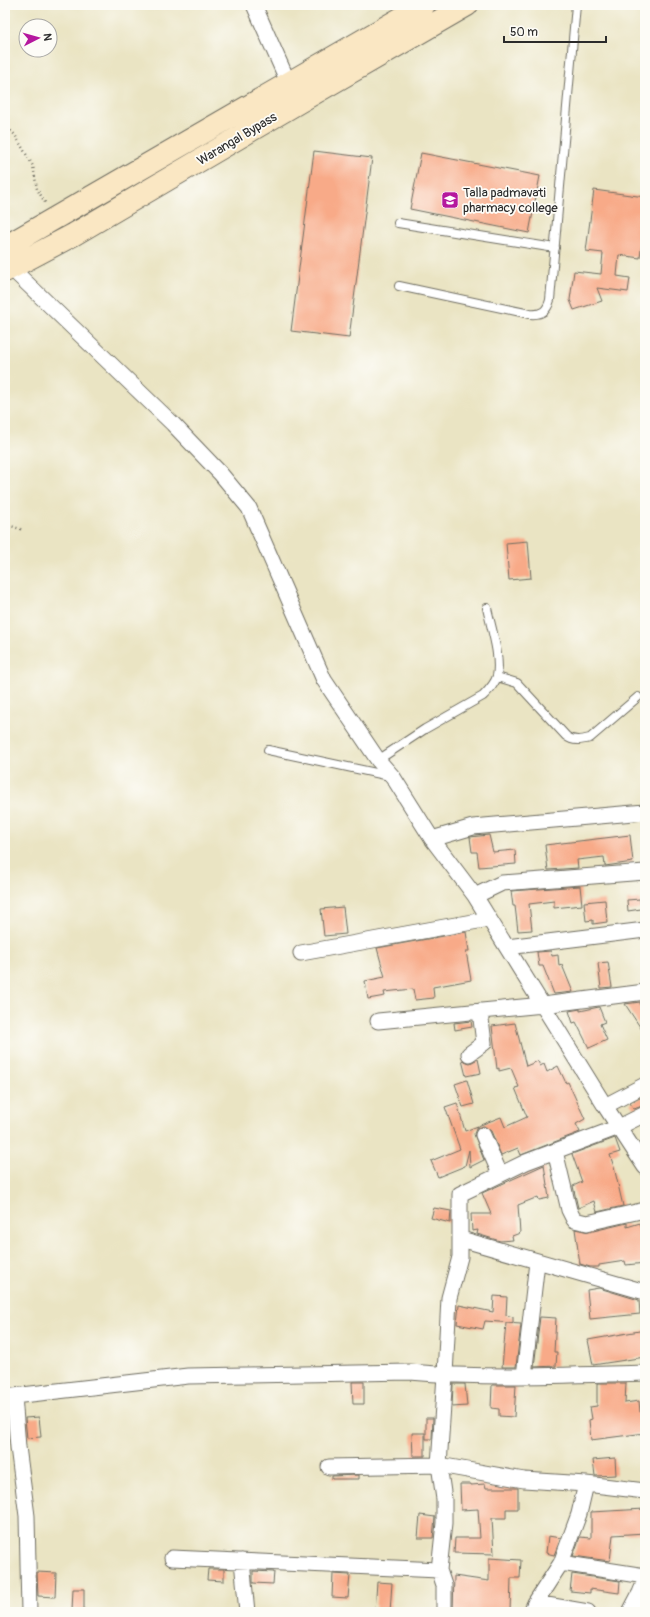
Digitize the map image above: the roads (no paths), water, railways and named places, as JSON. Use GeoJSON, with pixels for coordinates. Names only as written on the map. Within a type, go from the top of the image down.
{"type":"FeatureCollection","features":[{"type":"Feature","properties":{"kind":"main road","name":"Warangal Bypass"},"geometry":{"type":"LineString","coordinates":[[5,247],[424,5]]}},
{"type":"Feature","properties":{"kind":"main road","name":"Warangal Bypass"},"geometry":{"type":"LineString","coordinates":[[8,269],[73,235],[467,5]]}},
{"type":"Feature","properties":{"kind":"street"},"geometry":{"type":"LineString","coordinates":[[254,5],[289,84]]}},
{"type":"Feature","properties":{"kind":"street"},"geometry":{"type":"LineString","coordinates":[[8,269],[173,424],[220,473],[249,508],[324,680],[378,760],[392,777],[432,839],[475,896],[605,1106],[643,1161]]}},
{"type":"Feature","properties":{"kind":"street"},"geometry":{"type":"LineString","coordinates":[[432,839],[473,827],[645,812]]}},
{"type":"Feature","properties":{"kind":"street"},"geometry":{"type":"LineString","coordinates":[[475,896],[502,883],[645,872]]}},
{"type":"Feature","properties":{"kind":"street"},"geometry":{"type":"LineString","coordinates":[[301,953],[489,919]]}},
{"type":"Feature","properties":{"kind":"street"},"geometry":{"type":"LineString","coordinates":[[507,946],[645,930]]}},
{"type":"Feature","properties":{"kind":"street"},"geometry":{"type":"LineString","coordinates":[[378,1021],[543,1005],[645,992]]}},
{"type":"Feature","properties":{"kind":"street"},"geometry":{"type":"LineString","coordinates":[[469,1054],[484,1043],[480,1011]]}},
{"type":"Feature","properties":{"kind":"street"},"geometry":{"type":"LineString","coordinates":[[605,1106],[645,1085]]}},
{"type":"Feature","properties":{"kind":"street"},"geometry":{"type":"LineString","coordinates":[[444,1612],[444,1585],[439,1570],[444,1523],[444,1499],[439,1465],[449,1298],[460,1257],[460,1194],[500,1174],[619,1127],[645,1114]]}},
{"type":"Feature","properties":{"kind":"street"},"geometry":{"type":"LineString","coordinates":[[483,1135],[500,1174]]}},
{"type":"Feature","properties":{"kind":"street"},"geometry":{"type":"LineString","coordinates":[[555,1151],[569,1210],[574,1220],[587,1223],[645,1210]]}},
{"type":"Feature","properties":{"kind":"street"},"geometry":{"type":"LineString","coordinates":[[461,1240],[645,1292]]}},
{"type":"Feature","properties":{"kind":"street"},"geometry":{"type":"LineString","coordinates":[[524,1376],[538,1262]]}},
{"type":"Feature","properties":{"kind":"street"},"geometry":{"type":"LineString","coordinates":[[29,1612],[27,1516],[18,1447],[9,1397],[188,1376],[410,1372],[445,1375],[524,1376],[645,1373]]}},
{"type":"Feature","properties":{"kind":"street"},"geometry":{"type":"LineString","coordinates":[[329,1467],[439,1465],[524,1480],[586,1484],[645,1491]]}},
{"type":"Feature","properties":{"kind":"street"},"geometry":{"type":"LineString","coordinates":[[586,1484],[579,1514],[561,1563],[533,1607],[588,1612]]}},
{"type":"Feature","properties":{"kind":"street"},"geometry":{"type":"LineString","coordinates":[[172,1558],[439,1570]]}},
{"type":"Feature","properties":{"kind":"street"},"geometry":{"type":"LineString","coordinates":[[242,1561],[246,1612]]}},
{"type":"Feature","properties":{"kind":"street"},"geometry":{"type":"LineString","coordinates":[[561,1563],[645,1576]]}},
{"type":"Feature","properties":{"kind":"street"},"geometry":{"type":"LineString","coordinates":[[630,1612],[643,1590]]}},
{"type":"Feature","properties":{"kind":"lane"},"geometry":{"type":"LineString","coordinates":[[399,286],[530,314],[540,314],[545,311],[550,300],[576,5]]}},
{"type":"Feature","properties":{"kind":"lane"},"geometry":{"type":"LineString","coordinates":[[398,223],[554,248]]}},
{"type":"Feature","properties":{"kind":"lane"},"geometry":{"type":"LineString","coordinates":[[378,760],[425,729],[483,696],[491,688],[497,677],[498,664],[487,608]]}},
{"type":"Feature","properties":{"kind":"lane"},"geometry":{"type":"LineString","coordinates":[[497,677],[517,683],[566,736],[575,740],[590,738],[638,698]]}},
{"type":"Feature","properties":{"kind":"lane"},"geometry":{"type":"LineString","coordinates":[[268,750],[392,777]]}},
{"type":"Feature","properties":{"kind":"place","name":"Talla padmavati pharmacy college"},"geometry":{"type":"Point","coordinates":[450,200]}}]}
